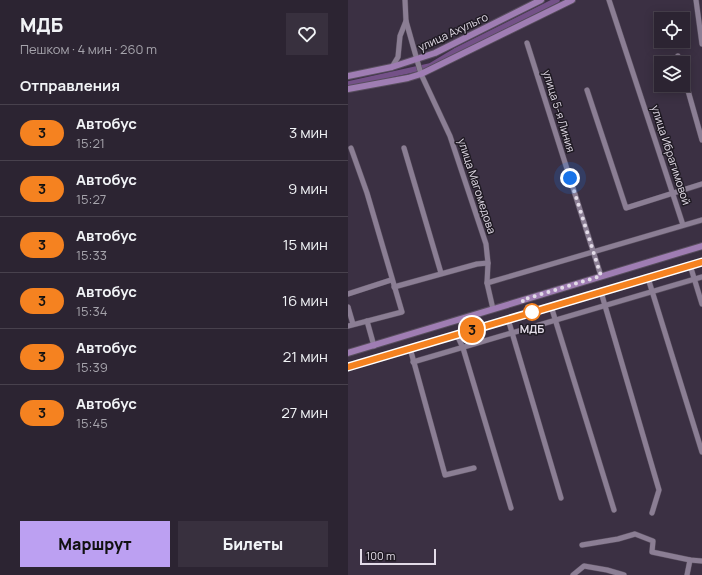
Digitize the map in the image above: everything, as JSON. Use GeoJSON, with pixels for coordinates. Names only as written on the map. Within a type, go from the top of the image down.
{"type":"FeatureCollection","features":[{"type":"Feature","properties":{"kind":"main road","name":"улица Ахульго"},"geometry":{"type":"LineString","coordinates":[[392,67],[417,61],[435,53],[541,0]]}},
{"type":"Feature","properties":{"kind":"main road"},"geometry":{"type":"LineString","coordinates":[[348,89],[408,78],[421,74],[572,0]]}},
{"type":"Feature","properties":{"kind":"main road"},"geometry":{"type":"LineString","coordinates":[[348,76],[392,67]]}},
{"type":"Feature","properties":{"kind":"main road"},"geometry":{"type":"LineString","coordinates":[[348,353],[702,246]]}},
{"type":"Feature","properties":{"kind":"main road"},"geometry":{"type":"LineString","coordinates":[[348,367],[702,262]]}},
{"type":"Feature","properties":{"kind":"street"},"geometry":{"type":"LineString","coordinates":[[405,0],[406,21],[417,61]]}},
{"type":"Feature","properties":{"kind":"street","name":"улица Ибрагимовой"},"geometry":{"type":"LineString","coordinates":[[609,0],[683,225]]}},
{"type":"Feature","properties":{"kind":"street"},"geometry":{"type":"LineString","coordinates":[[696,0],[702,44]]}},
{"type":"Feature","properties":{"kind":"street"},"geometry":{"type":"LineString","coordinates":[[392,67],[398,57],[400,36],[406,21]]}},
{"type":"Feature","properties":{"kind":"street","name":"улица 5-я Линия"},"geometry":{"type":"LineString","coordinates":[[527,43],[601,276]]}},
{"type":"Feature","properties":{"kind":"street","name":"улица Магомедова"},"geometry":{"type":"LineString","coordinates":[[417,61],[421,74],[450,136],[486,244],[488,263],[487,283],[493,309]]}},
{"type":"Feature","properties":{"kind":"street"},"geometry":{"type":"LineString","coordinates":[[587,90],[626,208],[702,184]]}},
{"type":"Feature","properties":{"kind":"street"},"geometry":{"type":"LineString","coordinates":[[688,92],[702,140]]}},
{"type":"Feature","properties":{"kind":"street"},"geometry":{"type":"LineString","coordinates":[[348,307],[350,325],[402,312],[351,148]]}},
{"type":"Feature","properties":{"kind":"street"},"geometry":{"type":"LineString","coordinates":[[404,148],[441,273]]}},
{"type":"Feature","properties":{"kind":"street"},"geometry":{"type":"LineString","coordinates":[[487,283],[702,220]]}},
{"type":"Feature","properties":{"kind":"street"},"geometry":{"type":"LineString","coordinates":[[394,287],[441,273],[477,264],[488,263]]}},
{"type":"Feature","properties":{"kind":"street"},"geometry":{"type":"LineString","coordinates":[[690,265],[702,304]]}},
{"type":"Feature","properties":{"kind":"street"},"geometry":{"type":"LineString","coordinates":[[413,362],[513,334],[702,277]]}},
{"type":"Feature","properties":{"kind":"street"},"geometry":{"type":"LineString","coordinates":[[648,278],[702,452]]}},
{"type":"Feature","properties":{"kind":"street"},"geometry":{"type":"LineString","coordinates":[[348,294],[391,280]]}},
{"type":"Feature","properties":{"kind":"street"},"geometry":{"type":"LineString","coordinates":[[601,292],[659,490],[652,513]]}},
{"type":"Feature","properties":{"kind":"street"},"geometry":{"type":"LineString","coordinates":[[551,306],[614,510]]}},
{"type":"Feature","properties":{"kind":"street"},"geometry":{"type":"LineString","coordinates":[[508,319],[561,498]]}},
{"type":"Feature","properties":{"kind":"street"},"geometry":{"type":"LineString","coordinates":[[367,321],[374,346]]}},
{"type":"Feature","properties":{"kind":"street"},"geometry":{"type":"LineString","coordinates":[[457,335],[463,348],[511,508]]}},
{"type":"Feature","properties":{"kind":"street"},"geometry":{"type":"LineString","coordinates":[[410,348],[445,475],[474,468]]}},
{"type":"Feature","properties":{"kind":"street"},"geometry":{"type":"LineString","coordinates":[[582,545],[618,539],[635,534],[653,541],[652,552],[702,561]]}},
{"type":"Feature","properties":{"kind":"street"},"geometry":{"type":"LineString","coordinates":[[688,575],[690,560]]}},
{"type":"Feature","properties":{"kind":"street"},"geometry":{"type":"LineString","coordinates":[[573,575],[584,566],[624,575]]}},
{"type":"Feature","properties":{"kind":"waterway"},"geometry":{"type":"LineString","coordinates":[[348,84],[430,66],[455,51],[557,0]]}},
{"type":"Feature","properties":{"kind":"bus line","name":"3"},"geometry":{"type":"LineString","coordinates":[[348,367],[522,314],[702,262]]}},
{"type":"Feature","properties":{"kind":"place","name":"МДБ"},"geometry":{"type":"Point","coordinates":[532,312]}},
{"type":"Feature","properties":{"kind":"route"},"geometry":{"type":"LineString","coordinates":[[532,312],[522,300],[601,276],[570,178]]}}]}
